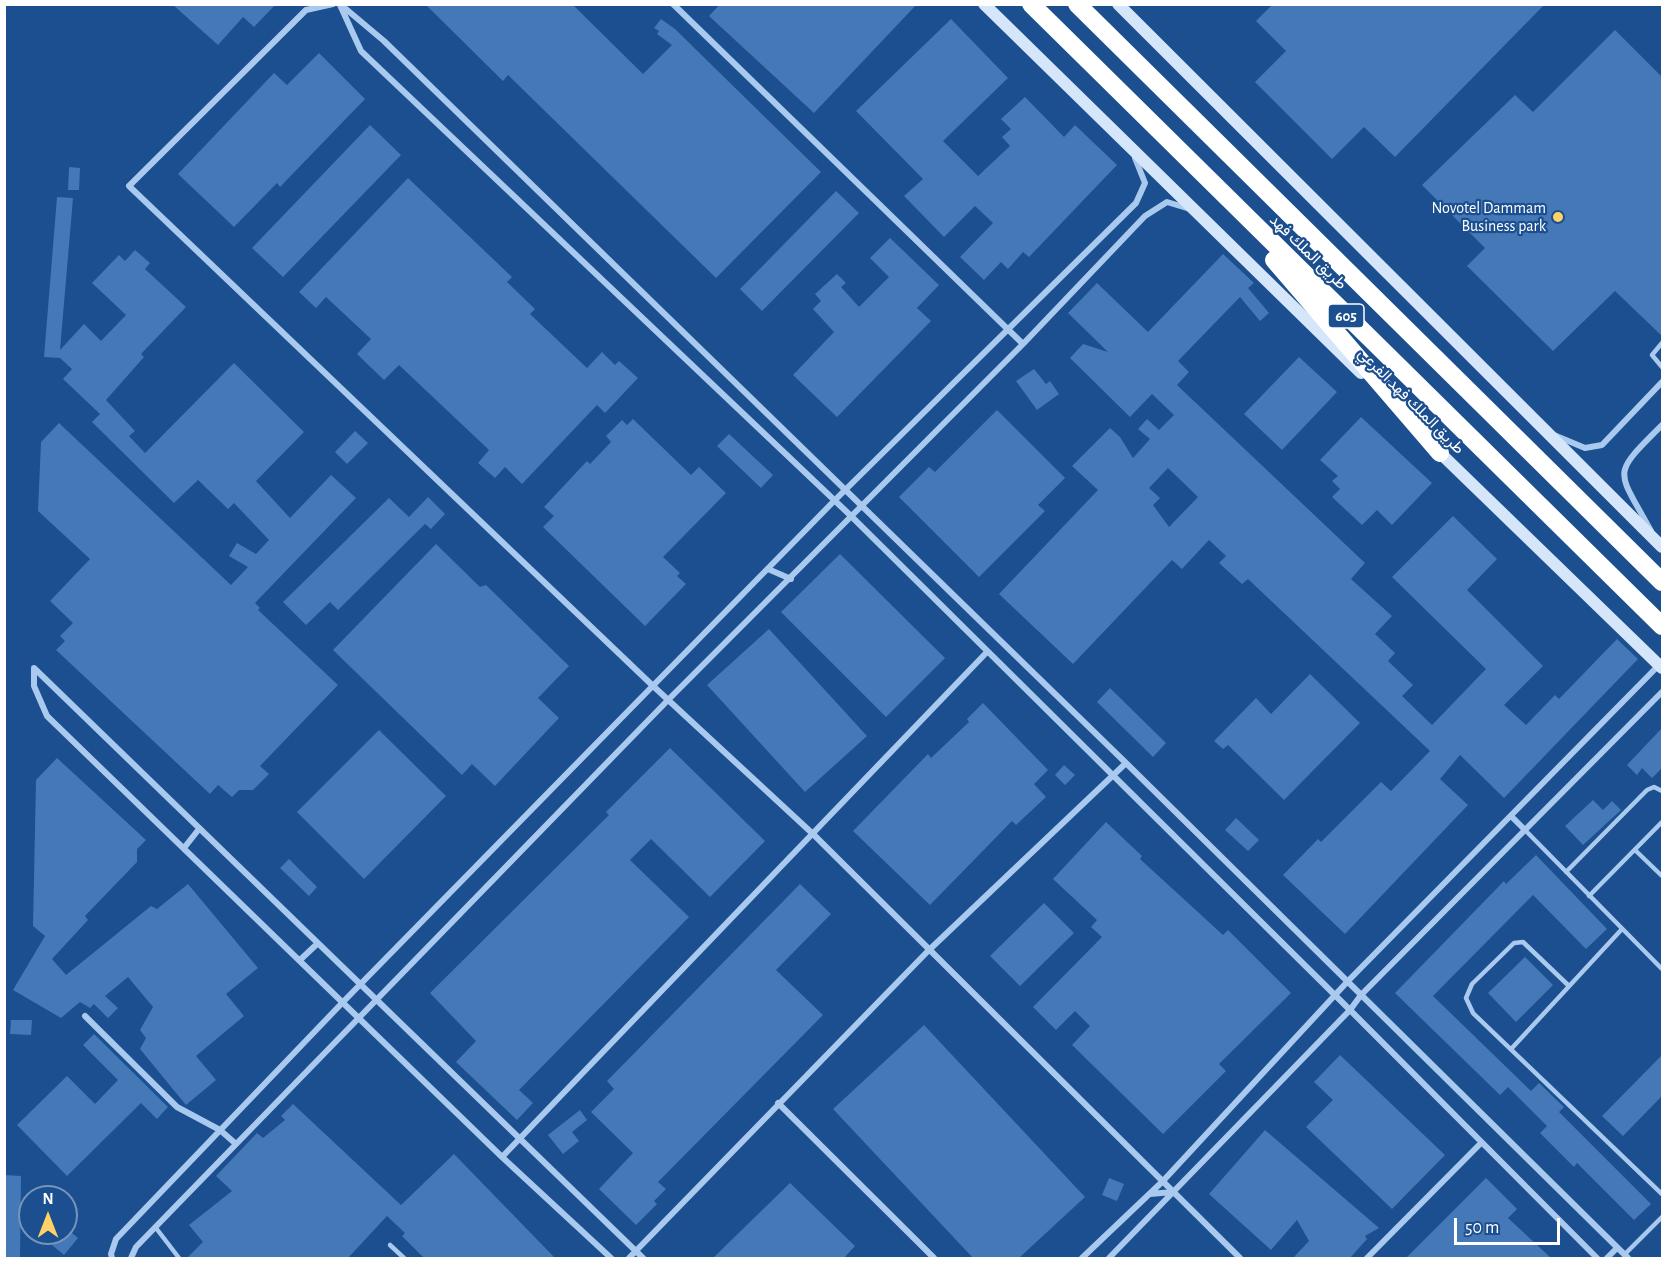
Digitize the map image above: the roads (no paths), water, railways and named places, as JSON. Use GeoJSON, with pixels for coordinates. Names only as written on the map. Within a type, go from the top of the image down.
{"type":"FeatureCollection","features":[{"type":"Feature","properties":{"kind":"highway","name":"طريق الملك فهد"},"geometry":{"type":"LineString","coordinates":[[1031,4],[1190,164],[1662,626]]}},
{"type":"Feature","properties":{"kind":"highway","name":"طريق الملك فهد"},"geometry":{"type":"LineString","coordinates":[[1077,4],[1662,582]]}},
{"type":"Feature","properties":{"kind":"highway"},"geometry":{"type":"LineString","coordinates":[[1190,164],[1440,453]]}},
{"type":"Feature","properties":{"kind":"main road","name":"طريق الملك فهد الفرعي"},"geometry":{"type":"LineString","coordinates":[[984,4],[1440,453],[1661,666]]}},
{"type":"Feature","properties":{"kind":"main road"},"geometry":{"type":"LineString","coordinates":[[1118,4],[1660,544]]}},
{"type":"Feature","properties":{"kind":"street"},"geometry":{"type":"LineString","coordinates":[[333,4],[306,10],[129,186],[652,685],[813,834],[928,951],[1240,1258]]}},
{"type":"Feature","properties":{"kind":"street"},"geometry":{"type":"LineString","coordinates":[[340,4],[384,41],[1348,981],[1626,1257]]}},
{"type":"Feature","properties":{"kind":"street"},"geometry":{"type":"LineString","coordinates":[[340,4],[361,51],[850,515],[986,653],[1113,774],[1597,1258]]}},
{"type":"Feature","properties":{"kind":"street"},"geometry":{"type":"LineString","coordinates":[[673,4],[1023,344]]}},
{"type":"Feature","properties":{"kind":"street"},"geometry":{"type":"LineString","coordinates":[[112,1258],[111,1254],[116,1239],[343,1002],[834,501],[1006,328],[1136,203],[1145,183],[1130,146]]}},
{"type":"Feature","properties":{"kind":"street"},"geometry":{"type":"LineString","coordinates":[[131,1258],[136,1247],[358,1017],[377,1001],[669,699],[791,579],[850,515],[1023,344],[1145,216],[1167,202],[1192,209]]}},
{"type":"Feature","properties":{"kind":"street"},"geometry":{"type":"LineString","coordinates":[[1548,432],[1585,448],[1602,445],[1662,382]]}},
{"type":"Feature","properties":{"kind":"street"},"geometry":{"type":"LineString","coordinates":[[1660,544],[1624,481],[1623,470],[1628,460],[1662,425]]}},
{"type":"Feature","properties":{"kind":"street"},"geometry":{"type":"LineString","coordinates":[[768,569],[791,579]]}},
{"type":"Feature","properties":{"kind":"street"},"geometry":{"type":"LineString","coordinates":[[502,1157],[986,653]]}},
{"type":"Feature","properties":{"kind":"street"},"geometry":{"type":"LineString","coordinates":[[1083,1258],[1163,1181],[1348,981],[1661,666]]}},
{"type":"Feature","properties":{"kind":"street"},"geometry":{"type":"LineString","coordinates":[[611,1258],[502,1157],[47,716],[34,686],[34,668],[643,1258]]}},
{"type":"Feature","properties":{"kind":"street"},"geometry":{"type":"LineString","coordinates":[[1109,1258],[1350,1010],[1361,995],[1662,692]]}},
{"type":"Feature","properties":{"kind":"street"},"geometry":{"type":"LineString","coordinates":[[629,1258],[928,951],[1126,764]]}},
{"type":"Feature","properties":{"kind":"street"},"geometry":{"type":"LineString","coordinates":[[1511,816],[1525,830]]}},
{"type":"Feature","properties":{"kind":"street"},"geometry":{"type":"LineString","coordinates":[[184,848],[199,829]]}},
{"type":"Feature","properties":{"kind":"street"},"geometry":{"type":"LineString","coordinates":[[300,960],[317,944]]}},
{"type":"Feature","properties":{"kind":"street"},"geometry":{"type":"LineString","coordinates":[[85,1016],[177,1107],[220,1130],[236,1144]]}},
{"type":"Feature","properties":{"kind":"street"},"geometry":{"type":"LineString","coordinates":[[778,1103],[934,1258]]}},
{"type":"Feature","properties":{"kind":"street"},"geometry":{"type":"LineString","coordinates":[[1367,1258],[1481,1143]]}},
{"type":"Feature","properties":{"kind":"street"},"geometry":{"type":"LineString","coordinates":[[1150,1194],[1173,1192]]}},
{"type":"Feature","properties":{"kind":"street"},"geometry":{"type":"LineString","coordinates":[[1607,1258],[1617,1248]]}},
{"type":"Feature","properties":{"kind":"lane"},"geometry":{"type":"LineString","coordinates":[[1662,343],[1653,355],[1662,367]]}},
{"type":"Feature","properties":{"kind":"lane"},"geometry":{"type":"LineString","coordinates":[[1566,872],[1647,790],[1654,787],[1662,791]]}},
{"type":"Feature","properties":{"kind":"lane"},"geometry":{"type":"LineString","coordinates":[[1589,896],[1662,822]]}},
{"type":"Feature","properties":{"kind":"lane"},"geometry":{"type":"LineString","coordinates":[[1525,830],[1662,969]]}},
{"type":"Feature","properties":{"kind":"lane"},"geometry":{"type":"LineString","coordinates":[[1635,850],[1662,876]]}},
{"type":"Feature","properties":{"kind":"lane"},"geometry":{"type":"LineString","coordinates":[[1512,1048],[1622,929]]}},
{"type":"Feature","properties":{"kind":"lane"},"geometry":{"type":"LineString","coordinates":[[1569,986],[1523,942],[1514,943],[1472,984],[1466,998],[1469,1007],[1662,1194]]}},
{"type":"Feature","properties":{"kind":"lane"},"geometry":{"type":"LineString","coordinates":[[1626,1257],[1662,1217]]}},
{"type":"Feature","properties":{"kind":"lane"},"geometry":{"type":"LineString","coordinates":[[156,1228],[179,1258]]}},
{"type":"Feature","properties":{"kind":"lane"},"geometry":{"type":"LineString","coordinates":[[390,1245],[404,1258]]}},
{"type":"Feature","properties":{"kind":"place","name":"Novotel Dammam Business park"},"geometry":{"type":"Point","coordinates":[1558,217]}}]}
